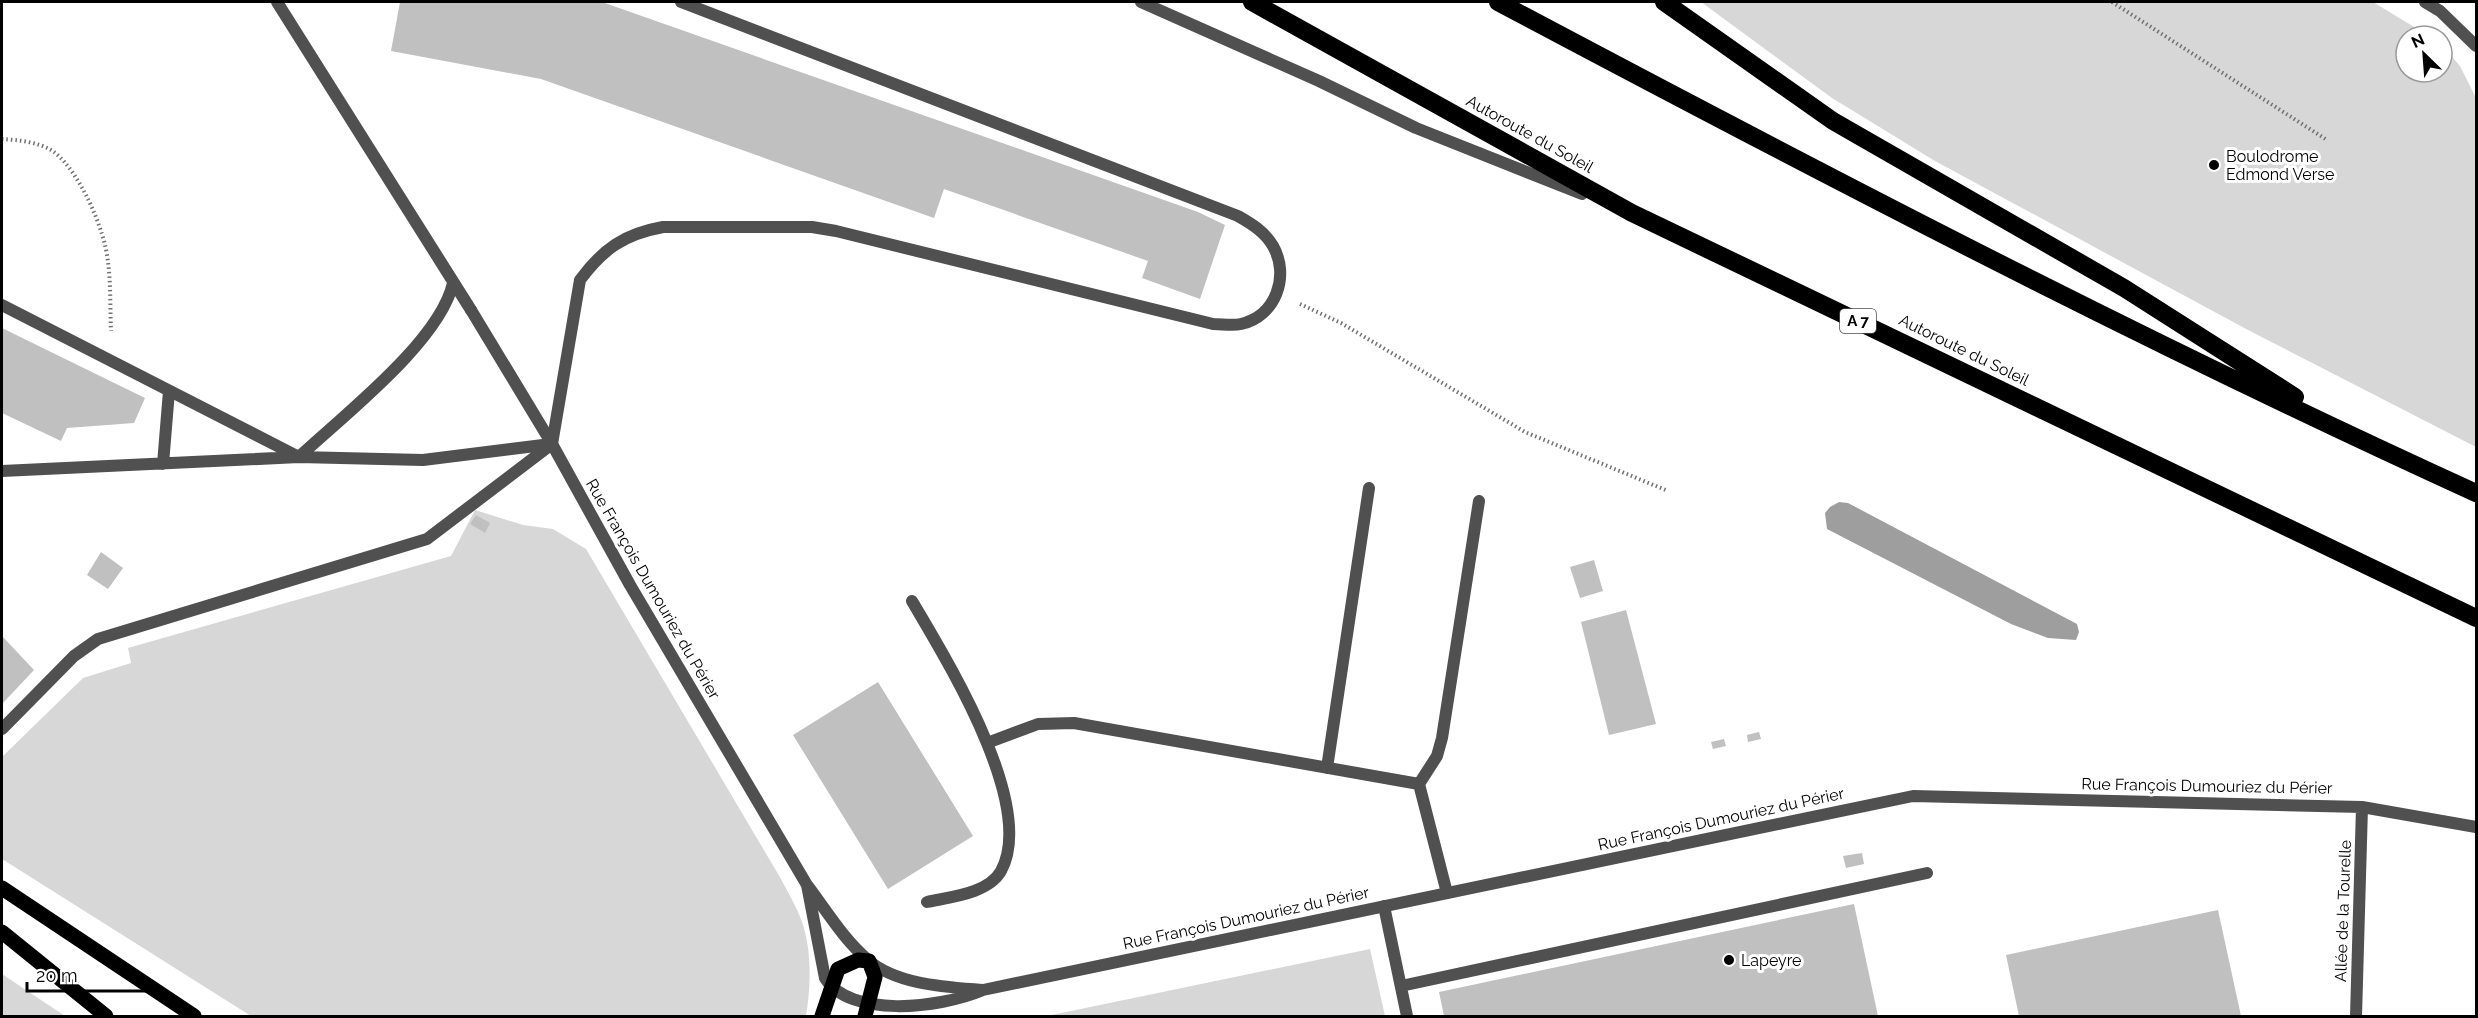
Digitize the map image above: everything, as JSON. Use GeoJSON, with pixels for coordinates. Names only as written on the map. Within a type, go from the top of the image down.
{"type":"FeatureCollection","features":[{"type":"Feature","properties":{"kind":"highway","name":"Autoroute du Soleil"},"geometry":{"type":"LineString","coordinates":[[1252,2],[1632,213],[2476,618]]}},
{"type":"Feature","properties":{"kind":"highway"},"geometry":{"type":"LineString","coordinates":[[1498,2],[1976,251],[2370,444],[2476,493]]}},
{"type":"Feature","properties":{"kind":"highway"},"geometry":{"type":"LineString","coordinates":[[1664,2],[1833,120],[2124,288],[2370,444]]}},
{"type":"Feature","properties":{"kind":"main road"},"geometry":{"type":"LineString","coordinates":[[2,888],[195,1017]]}},
{"type":"Feature","properties":{"kind":"main road"},"geometry":{"type":"LineString","coordinates":[[2,932],[106,1017]]}},
{"type":"Feature","properties":{"kind":"main road"},"geometry":{"type":"LineString","coordinates":[[822,1017],[838,969],[858,960],[869,961],[875,976],[865,1015]]}},
{"type":"Feature","properties":{"kind":"street","name":"Rue François Dumouriez du Périer"},"geometry":{"type":"LineString","coordinates":[[277,2],[471,310],[552,444],[630,585],[807,885],[869,961],[910,979],[983,990]]}},
{"type":"Feature","properties":{"kind":"street"},"geometry":{"type":"LineString","coordinates":[[2,729],[74,656],[98,639],[427,539],[552,444],[580,280],[596,258],[620,241],[640,231],[663,227],[812,227],[1213,324],[1241,324],[1264,312],[1278,293],[1281,270],[1274,246],[1258,227],[1238,216],[681,2]]}},
{"type":"Feature","properties":{"kind":"street"},"geometry":{"type":"LineString","coordinates":[[1141,2],[1319,81],[1416,128],[1632,213]]}},
{"type":"Feature","properties":{"kind":"street"},"geometry":{"type":"LineString","coordinates":[[2425,2],[2440,11],[2476,46]]}},
{"type":"Feature","properties":{"kind":"street"},"geometry":{"type":"LineString","coordinates":[[299,457],[422,340],[444,308],[453,283]]}},
{"type":"Feature","properties":{"kind":"street"},"geometry":{"type":"LineString","coordinates":[[2,305],[299,457]]}},
{"type":"Feature","properties":{"kind":"street"},"geometry":{"type":"LineString","coordinates":[[163,464],[170,391]]}},
{"type":"Feature","properties":{"kind":"street"},"geometry":{"type":"LineString","coordinates":[[2,471],[299,457],[423,460],[552,444]]}},
{"type":"Feature","properties":{"kind":"street"},"geometry":{"type":"LineString","coordinates":[[1327,768],[1369,488]]}},
{"type":"Feature","properties":{"kind":"street"},"geometry":{"type":"LineString","coordinates":[[1447,893],[1419,784],[1437,756],[1442,738],[1479,501]]}},
{"type":"Feature","properties":{"kind":"street"},"geometry":{"type":"LineString","coordinates":[[912,600],[963,690],[987,743],[1008,811],[1009,845],[1000,873],[980,889],[927,902]]}},
{"type":"Feature","properties":{"kind":"street"},"geometry":{"type":"LineString","coordinates":[[987,743],[1038,724],[1074,723],[1419,784]]}},
{"type":"Feature","properties":{"kind":"street","name":"Rue François Dumouriez du Périer"},"geometry":{"type":"LineString","coordinates":[[807,885],[830,991],[838,1001],[865,1015],[892,1016],[921,1012],[983,990],[1913,796],[2362,807],[2476,827]]}},
{"type":"Feature","properties":{"kind":"street","name":"Allée de la Tourelle"},"geometry":{"type":"LineString","coordinates":[[2355,1017],[2362,807]]}},
{"type":"Feature","properties":{"kind":"street"},"geometry":{"type":"LineString","coordinates":[[1401,987],[1927,873]]}},
{"type":"Feature","properties":{"kind":"street"},"geometry":{"type":"LineString","coordinates":[[1384,906],[1407,1017]]}},
{"type":"Feature","properties":{"kind":"path"},"geometry":{"type":"LineString","coordinates":[[2112,2],[2327,141]]}},
{"type":"Feature","properties":{"kind":"path"},"geometry":{"type":"LineString","coordinates":[[2,139],[22,140],[54,152],[76,179],[96,217],[108,260],[112,362]]}},
{"type":"Feature","properties":{"kind":"path"},"geometry":{"type":"LineString","coordinates":[[1278,293],[1341,323],[1525,432],[1668,491]]}},
{"type":"Feature","properties":{"kind":"shaded area"},"geometry":{"type":"Polygon","coordinates":[[[1701,2],[2373,2],[2409,24],[2394,24],[2394,84],[2454,84],[2454,59],[2475,96],[2476,447],[2248,330],[1935,161],[1832,98],[1701,2]]]}},
{"type":"Feature","properties":{"kind":"shaded area"},"geometry":{"type":"Polygon","coordinates":[[[1839,502],[1848,503],[2077,624],[2079,632],[2076,640],[2048,638],[2011,624],[1827,529],[1825,513],[1839,502]]]}},
{"type":"Feature","properties":{"kind":"shaded area"},"geometry":{"type":"Polygon","coordinates":[[[475,510],[523,525],[553,529],[586,549],[798,911],[808,945],[809,957],[810,981],[806,1016],[251,1016],[2,859],[2,757],[83,678],[131,663],[128,648],[451,556],[475,510]]]}},
{"type":"Feature","properties":{"kind":"shaded area"},"geometry":{"type":"Polygon","coordinates":[[[1370,949],[1385,1016],[1047,1016],[1370,949]]]}},
{"type":"Feature","properties":{"kind":"shaded area"},"geometry":{"type":"Polygon","coordinates":[[[2,974],[65,1016],[2,1016],[2,974]]]}},
{"type":"Feature","properties":{"kind":"building"},"geometry":{"type":"Polygon","coordinates":[[[400,2],[602,2],[1198,212],[1225,225],[1200,299],[1142,278],[1148,261],[944,189],[934,218],[541,79],[391,51],[400,2]]]}},
{"type":"Feature","properties":{"kind":"building"},"geometry":{"type":"Polygon","coordinates":[[[2,328],[145,398],[134,423],[67,428],[61,441],[2,413],[2,328]]]}},
{"type":"Feature","properties":{"kind":"building"},"geometry":{"type":"Polygon","coordinates":[[[476,515],[490,523],[485,533],[470,524],[476,515]]]}},
{"type":"Feature","properties":{"kind":"building"},"geometry":{"type":"Polygon","coordinates":[[[101,552],[123,568],[108,589],[87,575],[101,552]]]}},
{"type":"Feature","properties":{"kind":"building"},"geometry":{"type":"Polygon","coordinates":[[[1594,560],[1603,591],[1580,598],[1570,567],[1594,560]]]}},
{"type":"Feature","properties":{"kind":"building"},"geometry":{"type":"Polygon","coordinates":[[[1626,610],[1656,724],[1609,735],[1581,622],[1626,610]]]}},
{"type":"Feature","properties":{"kind":"building"},"geometry":{"type":"Polygon","coordinates":[[[2,636],[34,670],[2,704],[2,636]]]}},
{"type":"Feature","properties":{"kind":"building"},"geometry":{"type":"Polygon","coordinates":[[[878,682],[973,836],[888,889],[793,735],[878,682]]]}},
{"type":"Feature","properties":{"kind":"building"},"geometry":{"type":"Polygon","coordinates":[[[1759,732],[1761,739],[1748,742],[1747,735],[1759,732]]]}},
{"type":"Feature","properties":{"kind":"building"},"geometry":{"type":"Polygon","coordinates":[[[1724,739],[1726,746],[1713,749],[1711,742],[1724,739]]]}},
{"type":"Feature","properties":{"kind":"building"},"geometry":{"type":"Polygon","coordinates":[[[1862,853],[1864,864],[1846,868],[1843,856],[1862,853]]]}},
{"type":"Feature","properties":{"kind":"building","name":"Lapeyre"},"geometry":{"type":"Polygon","coordinates":[[[1854,904],[1878,1016],[1444,1016],[1439,992],[1854,904]]]}},
{"type":"Feature","properties":{"kind":"building"},"geometry":{"type":"Polygon","coordinates":[[[2218,910],[2241,1016],[2019,1016],[2006,955],[2218,910]]]}},
{"type":"Feature","properties":{"kind":"place","name":"Boulodrome Edmond Verse"},"geometry":{"type":"Point","coordinates":[2214,165]}},
{"type":"Feature","properties":{"kind":"place","name":"Lapeyre"},"geometry":{"type":"Point","coordinates":[1729,960]}}]}
